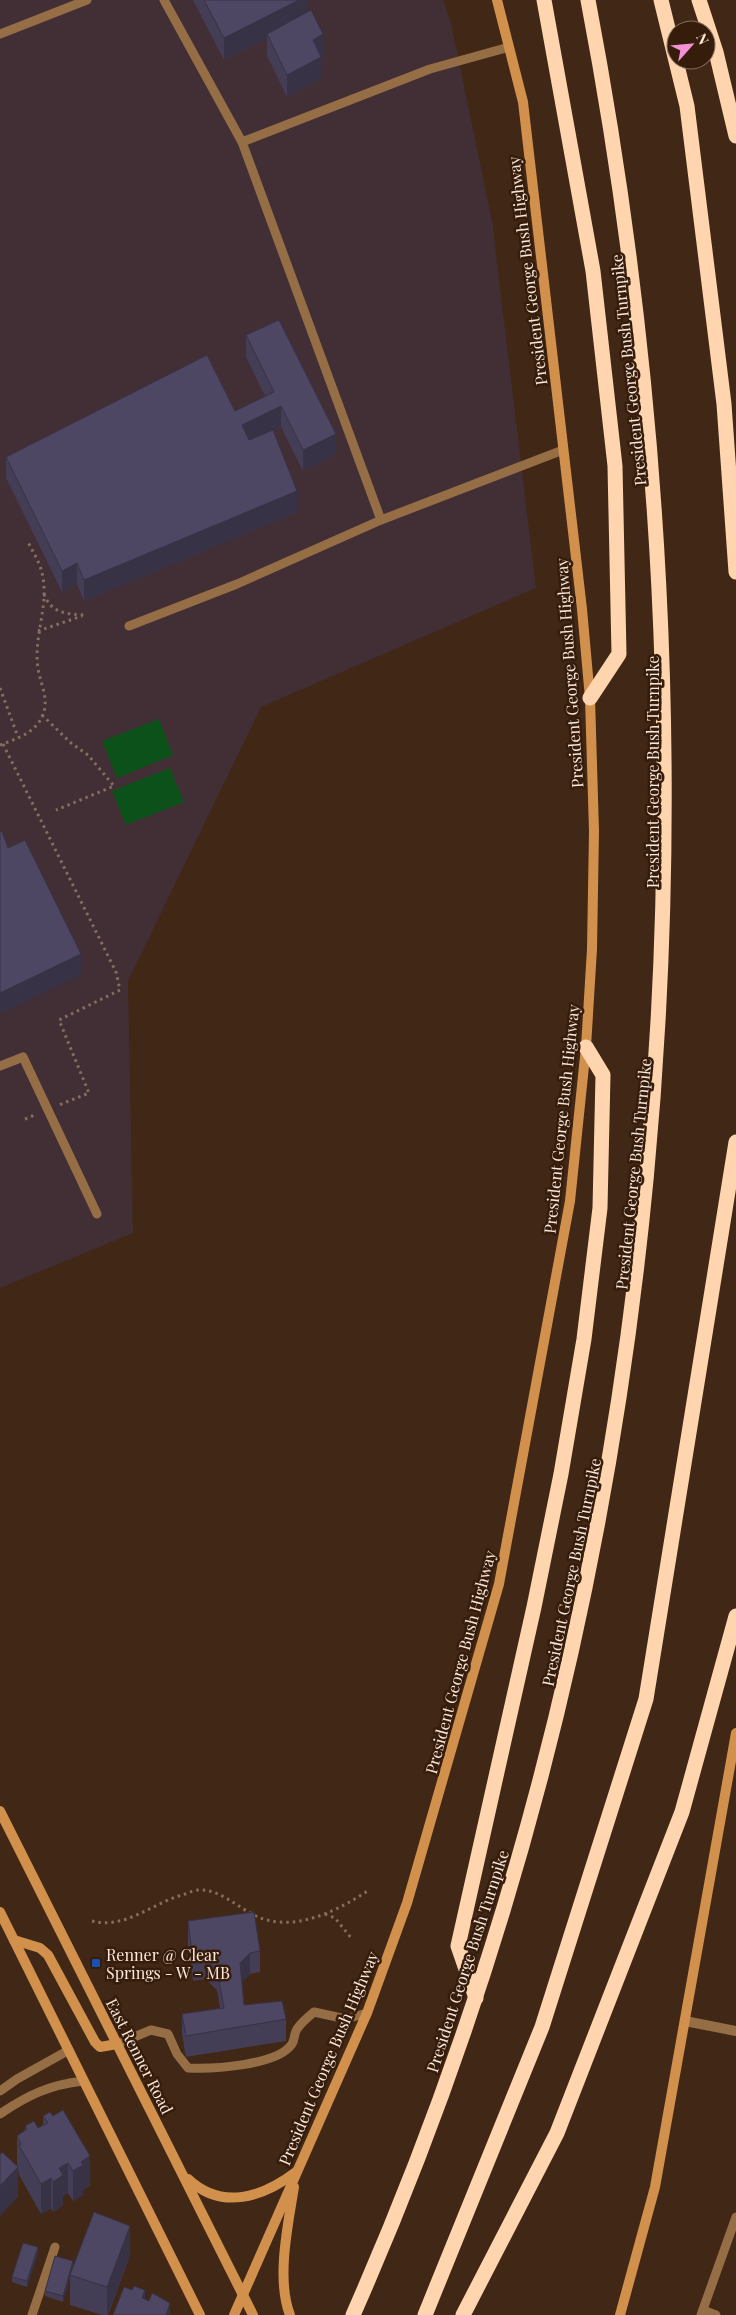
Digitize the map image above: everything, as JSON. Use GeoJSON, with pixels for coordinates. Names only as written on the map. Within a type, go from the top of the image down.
{"type":"FeatureCollection","features":[{"type":"Feature","properties":{"kind":"highway"},"geometry":{"type":"LineString","coordinates":[[544,0],[594,271],[615,466],[619,654],[590,698]]}},
{"type":"Feature","properties":{"kind":"highway","name":"President George Bush Turnpike"},"geometry":{"type":"LineString","coordinates":[[353,2315],[405,2190],[476,1998],[522,1848],[554,1732],[605,1503],[627,1376],[644,1257],[666,1009],[671,896],[672,776],[669,655],[663,531],[653,412],[635,265],[613,126],[588,0]]}},
{"type":"Feature","properties":{"kind":"highway"},"geometry":{"type":"LineString","coordinates":[[661,0],[687,106],[724,404],[736,572]]}},
{"type":"Feature","properties":{"kind":"highway"},"geometry":{"type":"LineString","coordinates":[[700,0],[716,52],[736,136]]}},
{"type":"Feature","properties":{"kind":"highway"},"geometry":{"type":"LineString","coordinates":[[476,1998],[458,1946],[534,1607],[561,1474],[584,1339],[600,1208],[604,1075],[586,1047]]}},
{"type":"Feature","properties":{"kind":"highway"},"geometry":{"type":"LineString","coordinates":[[426,2315],[542,2027],[646,1699],[736,1142]]}},
{"type":"Feature","properties":{"kind":"highway"},"geometry":{"type":"LineString","coordinates":[[463,2315],[527,2194],[565,2115],[682,1812],[736,1616]]}},
{"type":"Feature","properties":{"kind":"main road","name":"President George Bush Highway"},"geometry":{"type":"LineString","coordinates":[[234,2315],[367,2013],[407,1903],[499,1584],[570,1202],[586,1047],[592,949],[594,861],[590,698],[582,610],[523,102],[497,0]]}},
{"type":"Feature","properties":{"kind":"main road"},"geometry":{"type":"LineString","coordinates":[[620,2315],[655,2187],[736,1733]]}},
{"type":"Feature","properties":{"kind":"main road","name":"East Renner Road"},"geometry":{"type":"LineString","coordinates":[[0,1811],[253,2315]]}},
{"type":"Feature","properties":{"kind":"main road"},"geometry":{"type":"LineString","coordinates":[[0,1912],[200,2315]]}},
{"type":"Feature","properties":{"kind":"main road"},"geometry":{"type":"LineString","coordinates":[[14,1940],[40,1948],[48,1954],[95,2042],[100,2046],[117,2044]]}},
{"type":"Feature","properties":{"kind":"main road"},"geometry":{"type":"LineString","coordinates":[[182,2173],[199,2190],[224,2197],[251,2196],[276,2187],[297,2171]]}},
{"type":"Feature","properties":{"kind":"main road"},"geometry":{"type":"LineString","coordinates":[[290,2315],[286,2306],[284,2280],[286,2234],[297,2171]]}},
{"type":"Feature","properties":{"kind":"street"},"geometry":{"type":"LineString","coordinates":[[685,2021],[736,2031]]}},
{"type":"Feature","properties":{"kind":"lane"},"geometry":{"type":"LineString","coordinates":[[0,34],[65,4],[87,0]]}},
{"type":"Feature","properties":{"kind":"lane"},"geometry":{"type":"LineString","coordinates":[[164,0],[242,142],[381,520]]}},
{"type":"Feature","properties":{"kind":"lane"},"geometry":{"type":"LineString","coordinates":[[242,142],[430,69],[509,47]]}},
{"type":"Feature","properties":{"kind":"lane"},"geometry":{"type":"LineString","coordinates":[[129,626],[237,584],[381,520],[563,450]]}},
{"type":"Feature","properties":{"kind":"lane"},"geometry":{"type":"LineString","coordinates":[[0,1066],[23,1057],[97,1214]]}},
{"type":"Feature","properties":{"kind":"lane"},"geometry":{"type":"LineString","coordinates":[[117,2044],[151,2030],[168,2034],[177,2054],[188,2068],[215,2068],[249,2064],[276,2055],[292,2044],[297,2029],[314,2012],[346,2019],[367,2013]]}},
{"type":"Feature","properties":{"kind":"lane"},"geometry":{"type":"LineString","coordinates":[[0,2091],[69,2050]]}},
{"type":"Feature","properties":{"kind":"lane"},"geometry":{"type":"LineString","coordinates":[[0,2114],[27,2096],[59,2084],[83,2080]]}},
{"type":"Feature","properties":{"kind":"lane"},"geometry":{"type":"LineString","coordinates":[[716,2315],[702,2312],[736,2217]]}},
{"type":"Feature","properties":{"kind":"lane"},"geometry":{"type":"LineString","coordinates":[[32,2315],[55,2248]]}},
{"type":"Feature","properties":{"kind":"path"},"geometry":{"type":"LineString","coordinates":[[25,1119],[89,1094],[59,1020],[120,990],[116,972],[1,745],[29,732],[42,716],[46,700],[38,666],[38,631],[41,621],[43,591],[42,573],[28,542]]}},
{"type":"Feature","properties":{"kind":"path"},"geometry":{"type":"LineString","coordinates":[[38,631],[84,615],[57,611],[50,605],[43,591]]}},
{"type":"Feature","properties":{"kind":"path"},"geometry":{"type":"LineString","coordinates":[[0,688],[18,737]]}},
{"type":"Feature","properties":{"kind":"path"},"geometry":{"type":"LineString","coordinates":[[42,716],[71,743],[88,755],[114,786],[56,810]]}},
{"type":"Feature","properties":{"kind":"path"},"geometry":{"type":"LineString","coordinates":[[92,1920],[105,1924],[122,1921],[158,1903],[199,1890],[217,1893],[254,1915],[273,1922],[296,1922],[325,1914],[344,1906],[369,1890]]}},
{"type":"Feature","properties":{"kind":"path"},"geometry":{"type":"LineString","coordinates":[[325,1914],[335,1918],[352,1938]]}},
{"type":"Feature","properties":{"kind":"shaded area"},"geometry":{"type":"Polygon","coordinates":[[[0,0],[443,0],[451,23],[492,221],[536,588],[261,707],[128,981],[133,1233],[0,1288],[0,0]]]}},
{"type":"Feature","properties":{"kind":"green space"},"geometry":{"type":"Polygon","coordinates":[[[159,719],[173,755],[117,778],[102,741],[159,719]]]}},
{"type":"Feature","properties":{"kind":"green space"},"geometry":{"type":"Polygon","coordinates":[[[170,768],[184,802],[126,825],[112,791],[170,768]]]}},
{"type":"Feature","properties":{"kind":"building"},"geometry":{"type":"Polygon","coordinates":[[[204,0],[299,0],[224,38],[204,0]]]}},
{"type":"Feature","properties":{"kind":"building"},"geometry":{"type":"Polygon","coordinates":[[[311,10],[323,34],[313,40],[321,57],[287,75],[267,34],[311,10]]]}},
{"type":"Feature","properties":{"kind":"building"},"geometry":{"type":"Polygon","coordinates":[[[279,320],[336,434],[303,450],[281,406],[242,425],[249,440],[273,430],[297,491],[84,580],[77,563],[62,571],[6,457],[207,355],[235,411],[274,392],[246,335],[279,320]]]}},
{"type":"Feature","properties":{"kind":"building"},"geometry":{"type":"Polygon","coordinates":[[[2,831],[8,848],[25,840],[81,954],[0,993],[0,832],[2,831]]]}},
{"type":"Feature","properties":{"kind":"building"},"geometry":{"type":"Polygon","coordinates":[[[254,1912],[260,1951],[250,1953],[240,1963],[244,2005],[282,2001],[286,2019],[186,2036],[182,2014],[224,2008],[217,1969],[205,1958],[193,1960],[188,1921],[254,1912]]]}},
{"type":"Feature","properties":{"kind":"building"},"geometry":{"type":"Polygon","coordinates":[[[63,2110],[90,2156],[81,2162],[83,2165],[73,2171],[68,2163],[59,2168],[63,2175],[53,2182],[51,2178],[41,2184],[19,2145],[21,2144],[17,2136],[27,2129],[25,2126],[34,2121],[38,2128],[48,2123],[43,2116],[50,2112],[53,2116],[63,2110]]]}},
{"type":"Feature","properties":{"kind":"building"},"geometry":{"type":"Polygon","coordinates":[[[2,2152],[18,2167],[0,2186],[0,2155],[2,2152]]]}},
{"type":"Feature","properties":{"kind":"building"},"geometry":{"type":"Polygon","coordinates":[[[94,2212],[130,2226],[107,2287],[70,2275],[94,2212]]]}},
{"type":"Feature","properties":{"kind":"building"},"geometry":{"type":"Polygon","coordinates":[[[23,2243],[38,2247],[27,2281],[12,2277],[23,2243]]]}},
{"type":"Feature","properties":{"kind":"building"},"geometry":{"type":"Polygon","coordinates":[[[55,2256],[73,2261],[63,2296],[45,2291],[55,2256]]]}},
{"type":"Feature","properties":{"kind":"building"},"geometry":{"type":"Polygon","coordinates":[[[134,2286],[145,2290],[142,2298],[149,2301],[152,2293],[170,2303],[166,2315],[113,2315],[124,2287],[132,2290],[134,2286]]]}},
{"type":"Feature","properties":{"kind":"place","name":"Renner @ Clear Springs - W - MB"},"geometry":{"type":"Point","coordinates":[96,1963]}}]}
